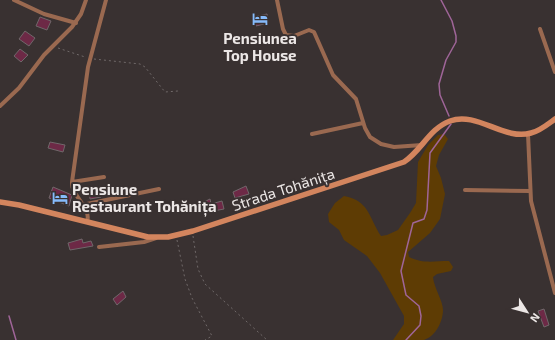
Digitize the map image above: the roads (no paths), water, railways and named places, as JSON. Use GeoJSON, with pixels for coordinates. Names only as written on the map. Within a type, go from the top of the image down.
{"type":"FeatureCollection","features":[{"type":"Feature","properties":{"kind":"main road","name":"Strada Tohănița"},"geometry":{"type":"LineString","coordinates":[[0,202],[156,238],[176,236],[397,165],[410,158],[440,126],[456,119],[468,120],[514,133],[528,134]]}},
{"type":"Feature","properties":{"kind":"main road"},"geometry":{"type":"LineString","coordinates":[[528,134],[540,129],[555,119]]}},
{"type":"Feature","properties":{"kind":"street"},"geometry":{"type":"LineString","coordinates":[[14,0],[44,14],[76,23]]}},
{"type":"Feature","properties":{"kind":"street"},"geometry":{"type":"LineString","coordinates":[[0,106],[19,88],[37,63],[76,23],[84,8],[86,0]]}},
{"type":"Feature","properties":{"kind":"street"},"geometry":{"type":"LineString","coordinates":[[88,222],[89,216],[73,190],[72,182],[90,59],[102,22],[106,0]]}},
{"type":"Feature","properties":{"kind":"street"},"geometry":{"type":"LineString","coordinates":[[277,0],[283,29],[286,35],[294,36],[309,30],[314,32],[333,75],[356,100],[363,123],[370,137],[381,144],[405,147],[422,145]]}},
{"type":"Feature","properties":{"kind":"street"},"geometry":{"type":"LineString","coordinates":[[540,29],[555,72]]}},
{"type":"Feature","properties":{"kind":"street"},"geometry":{"type":"LineString","coordinates":[[312,134],[363,123]]}},
{"type":"Feature","properties":{"kind":"street"},"geometry":{"type":"LineString","coordinates":[[528,134],[532,210],[544,245],[555,293]]}},
{"type":"Feature","properties":{"kind":"street"},"geometry":{"type":"LineString","coordinates":[[72,182],[104,177]]}},
{"type":"Feature","properties":{"kind":"street"},"geometry":{"type":"LineString","coordinates":[[82,205],[159,189]]}},
{"type":"Feature","properties":{"kind":"street"},"geometry":{"type":"LineString","coordinates":[[465,190],[530,191]]}},
{"type":"Feature","properties":{"kind":"street"},"geometry":{"type":"LineString","coordinates":[[99,247],[144,242],[156,238]]}},
{"type":"Feature","properties":{"kind":"waterway"},"geometry":{"type":"LineString","coordinates":[[441,0],[452,21],[456,36],[456,42],[446,60],[439,84],[440,95],[449,116]]}},
{"type":"Feature","properties":{"kind":"waterway"},"geometry":{"type":"LineString","coordinates":[[406,340],[420,325],[421,316],[419,306],[406,295],[401,271],[413,223],[424,219],[427,210],[430,153],[451,124]]}},
{"type":"Feature","properties":{"kind":"waterway"},"geometry":{"type":"LineString","coordinates":[[9,316],[16,340]]}},
{"type":"Feature","properties":{"kind":"place","name":"Pensiunea Top House"},"geometry":{"type":"Point","coordinates":[260,19]}},
{"type":"Feature","properties":{"kind":"place","name":"Pensiune Restaurant Tohănița"},"geometry":{"type":"Point","coordinates":[60,198]}}]}
